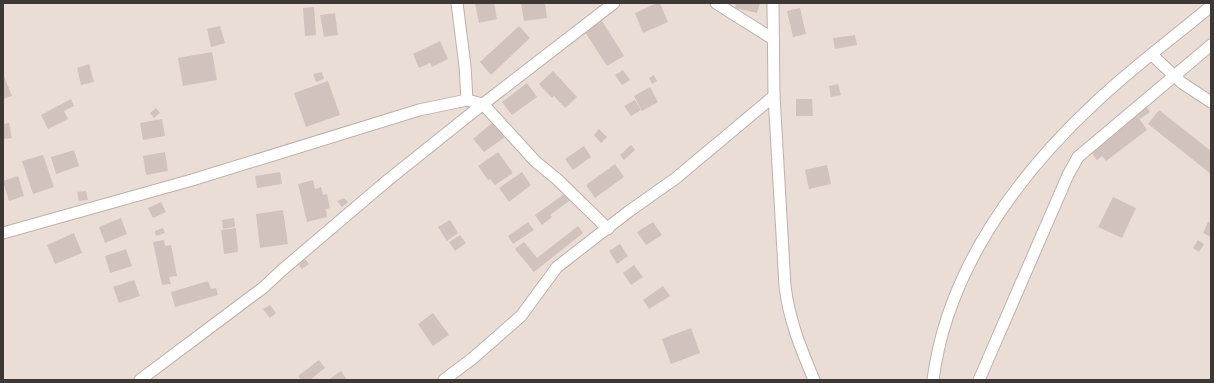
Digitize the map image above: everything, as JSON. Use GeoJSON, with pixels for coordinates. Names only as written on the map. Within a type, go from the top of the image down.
{"type":"FeatureCollection","features":[{"type":"Feature","properties":{"kind":"street"},"geometry":{"type":"LineString","coordinates":[[457,3],[465,66],[467,100]]}},
{"type":"Feature","properties":{"kind":"street"},"geometry":{"type":"LineString","coordinates":[[140,380],[264,287],[281,270],[388,180],[483,104],[614,3]]}},
{"type":"Feature","properties":{"kind":"street"},"geometry":{"type":"LineString","coordinates":[[716,3],[773,39]]}},
{"type":"Feature","properties":{"kind":"street"},"geometry":{"type":"LineString","coordinates":[[773,3],[774,96],[787,303],[797,340],[814,380]]}},
{"type":"Feature","properties":{"kind":"street"},"geometry":{"type":"LineString","coordinates":[[933,380],[940,345],[951,307],[979,246],[1006,203],[1038,162],[1064,133],[1098,100],[1211,6]]}},
{"type":"Feature","properties":{"kind":"street"},"geometry":{"type":"LineString","coordinates":[[978,380],[1068,175],[1078,157],[1211,45]]}},
{"type":"Feature","properties":{"kind":"street"},"geometry":{"type":"LineString","coordinates":[[1152,55],[1182,83],[1211,102]]}},
{"type":"Feature","properties":{"kind":"street"},"geometry":{"type":"LineString","coordinates":[[444,380],[473,358],[520,316],[557,267],[628,212],[676,178],[774,96]]}},
{"type":"Feature","properties":{"kind":"street"},"geometry":{"type":"LineString","coordinates":[[3,233],[192,180],[419,110],[467,100],[483,104],[535,162],[558,180],[608,229]]}},
{"type":"Feature","properties":{"kind":"building"},"geometry":{"type":"Polygon","coordinates":[[[475,3],[494,3],[497,19],[479,23],[475,3]]]}},
{"type":"Feature","properties":{"kind":"building"},"geometry":{"type":"Polygon","coordinates":[[[521,3],[545,3],[547,18],[524,21],[521,3]]]}},
{"type":"Feature","properties":{"kind":"building"},"geometry":{"type":"Polygon","coordinates":[[[660,3],[668,22],[643,33],[635,13],[660,3]]]}},
{"type":"Feature","properties":{"kind":"building"},"geometry":{"type":"Polygon","coordinates":[[[736,3],[760,3],[757,13],[735,8],[736,3]]]}},
{"type":"Feature","properties":{"kind":"building"},"geometry":{"type":"Polygon","coordinates":[[[314,7],[316,35],[305,36],[303,8],[314,7]]]}},
{"type":"Feature","properties":{"kind":"building"},"geometry":{"type":"Polygon","coordinates":[[[800,8],[806,34],[793,37],[787,11],[800,8]]]}},
{"type":"Feature","properties":{"kind":"building"},"geometry":{"type":"Polygon","coordinates":[[[335,13],[338,35],[324,37],[320,15],[335,13]]]}},
{"type":"Feature","properties":{"kind":"building"},"geometry":{"type":"Polygon","coordinates":[[[602,21],[624,56],[607,66],[585,32],[602,21]]]}},
{"type":"Feature","properties":{"kind":"building"},"geometry":{"type":"Polygon","coordinates":[[[220,26],[225,43],[211,47],[207,29],[220,26]]]}},
{"type":"Feature","properties":{"kind":"building"},"geometry":{"type":"Polygon","coordinates":[[[519,26],[530,38],[491,75],[480,62],[519,26]]]}},
{"type":"Feature","properties":{"kind":"building"},"geometry":{"type":"Polygon","coordinates":[[[855,35],[857,45],[835,49],[833,38],[855,35]]]}},
{"type":"Feature","properties":{"kind":"building"},"geometry":{"type":"Polygon","coordinates":[[[440,41],[448,59],[432,67],[430,63],[419,68],[413,54],[440,41]]]}},
{"type":"Feature","properties":{"kind":"building"},"geometry":{"type":"Polygon","coordinates":[[[212,52],[217,80],[183,86],[178,58],[212,52]]]}},
{"type":"Feature","properties":{"kind":"building"},"geometry":{"type":"Polygon","coordinates":[[[89,64],[94,82],[81,85],[77,68],[89,64]]]}},
{"type":"Feature","properties":{"kind":"building"},"geometry":{"type":"Polygon","coordinates":[[[623,70],[630,80],[622,85],[615,75],[623,70]]]}},
{"type":"Feature","properties":{"kind":"building"},"geometry":{"type":"Polygon","coordinates":[[[553,71],[577,97],[565,108],[554,96],[552,98],[539,84],[553,71]]]}},
{"type":"Feature","properties":{"kind":"building"},"geometry":{"type":"Polygon","coordinates":[[[322,72],[324,79],[316,82],[313,74],[322,72]]]}},
{"type":"Feature","properties":{"kind":"building"},"geometry":{"type":"Polygon","coordinates":[[[3,74],[12,96],[3,99],[3,74]]]}},
{"type":"Feature","properties":{"kind":"building"},"geometry":{"type":"Polygon","coordinates":[[[654,75],[657,81],[652,84],[649,78],[654,75]]]}},
{"type":"Feature","properties":{"kind":"building"},"geometry":{"type":"Polygon","coordinates":[[[328,81],[340,115],[306,127],[294,93],[328,81]]]}},
{"type":"Feature","properties":{"kind":"building"},"geometry":{"type":"Polygon","coordinates":[[[527,83],[537,97],[512,115],[502,102],[527,83]]]}},
{"type":"Feature","properties":{"kind":"building"},"geometry":{"type":"Polygon","coordinates":[[[838,84],[841,95],[831,97],[829,86],[838,84]]]}},
{"type":"Feature","properties":{"kind":"building"},"geometry":{"type":"Polygon","coordinates":[[[650,87],[658,102],[642,111],[634,96],[650,87]]]}},
{"type":"Feature","properties":{"kind":"building"},"geometry":{"type":"Polygon","coordinates":[[[71,99],[74,106],[64,111],[68,119],[48,129],[41,115],[71,99]]]}},
{"type":"Feature","properties":{"kind":"building"},"geometry":{"type":"Polygon","coordinates":[[[796,99],[812,99],[813,116],[796,116],[796,99]]]}},
{"type":"Feature","properties":{"kind":"building"},"geometry":{"type":"Polygon","coordinates":[[[635,100],[641,110],[631,116],[624,106],[635,100]]]}},
{"type":"Feature","properties":{"kind":"building"},"geometry":{"type":"Polygon","coordinates":[[[1146,106],[1150,112],[1140,119],[1136,113],[1146,106]]]}},
{"type":"Feature","properties":{"kind":"building"},"geometry":{"type":"Polygon","coordinates":[[[156,108],[160,113],[154,118],[150,113],[156,108]]]}},
{"type":"Feature","properties":{"kind":"building"},"geometry":{"type":"Polygon","coordinates":[[[1159,110],[1211,151],[1211,174],[1148,124],[1159,110]]]}},
{"type":"Feature","properties":{"kind":"building"},"geometry":{"type":"Polygon","coordinates":[[[1136,114],[1147,130],[1106,161],[1102,156],[1097,160],[1089,149],[1136,114]]]}},
{"type":"Feature","properties":{"kind":"building"},"geometry":{"type":"Polygon","coordinates":[[[162,119],[165,136],[143,140],[140,123],[162,119]]]}},
{"type":"Feature","properties":{"kind":"building"},"geometry":{"type":"Polygon","coordinates":[[[493,122],[505,137],[484,152],[473,139],[493,122]]]}},
{"type":"Feature","properties":{"kind":"building"},"geometry":{"type":"Polygon","coordinates":[[[9,123],[12,138],[3,139],[3,124],[9,123]]]}},
{"type":"Feature","properties":{"kind":"building"},"geometry":{"type":"Polygon","coordinates":[[[599,129],[607,137],[601,143],[594,135],[599,129]]]}},
{"type":"Feature","properties":{"kind":"building"},"geometry":{"type":"Polygon","coordinates":[[[631,145],[635,150],[624,160],[620,155],[631,145]]]}},
{"type":"Feature","properties":{"kind":"building"},"geometry":{"type":"Polygon","coordinates":[[[584,146],[591,157],[573,170],[565,159],[584,146]]]}},
{"type":"Feature","properties":{"kind":"building"},"geometry":{"type":"Polygon","coordinates":[[[74,150],[79,166],[56,174],[51,157],[74,150]]]}},
{"type":"Feature","properties":{"kind":"building"},"geometry":{"type":"Polygon","coordinates":[[[165,152],[168,171],[146,175],[143,156],[165,152]]]}},
{"type":"Feature","properties":{"kind":"building"},"geometry":{"type":"Polygon","coordinates":[[[498,152],[513,173],[495,185],[490,179],[488,180],[478,166],[498,152]]]}},
{"type":"Feature","properties":{"kind":"building"},"geometry":{"type":"Polygon","coordinates":[[[43,155],[54,187],[33,194],[22,161],[43,155]]]}},
{"type":"Feature","properties":{"kind":"building"},"geometry":{"type":"Polygon","coordinates":[[[615,164],[624,177],[595,198],[586,185],[615,164]]]}},
{"type":"Feature","properties":{"kind":"building"},"geometry":{"type":"Polygon","coordinates":[[[827,165],[831,184],[809,189],[805,170],[827,165]]]}},
{"type":"Feature","properties":{"kind":"building"},"geometry":{"type":"Polygon","coordinates":[[[280,172],[282,184],[257,188],[255,176],[280,172]]]}},
{"type":"Feature","properties":{"kind":"building"},"geometry":{"type":"Polygon","coordinates":[[[522,172],[531,185],[509,202],[499,188],[522,172]]]}},
{"type":"Feature","properties":{"kind":"building"},"geometry":{"type":"Polygon","coordinates":[[[18,176],[24,196],[9,201],[3,181],[18,176]]]}},
{"type":"Feature","properties":{"kind":"building"},"geometry":{"type":"Polygon","coordinates":[[[313,180],[315,189],[321,187],[323,195],[327,194],[330,208],[326,209],[327,217],[307,222],[298,184],[313,180]]]}},
{"type":"Feature","properties":{"kind":"building"},"geometry":{"type":"Polygon","coordinates":[[[86,191],[88,200],[79,201],[77,192],[86,191]]]}},
{"type":"Feature","properties":{"kind":"building"},"geometry":{"type":"Polygon","coordinates":[[[567,192],[572,199],[550,215],[552,217],[542,225],[535,215],[567,192]]]}},
{"type":"Feature","properties":{"kind":"building"},"geometry":{"type":"Polygon","coordinates":[[[1113,197],[1136,208],[1122,238],[1098,227],[1113,197]]]}},
{"type":"Feature","properties":{"kind":"building"},"geometry":{"type":"Polygon","coordinates":[[[344,198],[348,202],[342,207],[337,201],[344,198]]]}},
{"type":"Feature","properties":{"kind":"building"},"geometry":{"type":"Polygon","coordinates":[[[161,202],[166,212],[153,218],[148,208],[161,202]]]}},
{"type":"Feature","properties":{"kind":"building"},"geometry":{"type":"Polygon","coordinates":[[[283,210],[288,244],[260,248],[256,214],[283,210]]]}},
{"type":"Feature","properties":{"kind":"building"},"geometry":{"type":"Polygon","coordinates":[[[121,218],[127,234],[105,243],[99,227],[121,218]]]}},
{"type":"Feature","properties":{"kind":"building"},"geometry":{"type":"Polygon","coordinates":[[[234,218],[235,227],[223,229],[222,220],[234,218]]]}},
{"type":"Feature","properties":{"kind":"building"},"geometry":{"type":"Polygon","coordinates":[[[450,220],[458,233],[447,241],[438,227],[450,220]]]}},
{"type":"Feature","properties":{"kind":"building"},"geometry":{"type":"Polygon","coordinates":[[[528,222],[534,230],[513,244],[508,236],[528,222]]]}},
{"type":"Feature","properties":{"kind":"building"},"geometry":{"type":"Polygon","coordinates":[[[653,222],[662,235],[646,245],[637,232],[653,222]]]}},
{"type":"Feature","properties":{"kind":"building"},"geometry":{"type":"Polygon","coordinates":[[[1208,222],[1211,223],[1211,237],[1203,233],[1208,222]]]}},
{"type":"Feature","properties":{"kind":"building"},"geometry":{"type":"Polygon","coordinates":[[[578,226],[583,233],[534,272],[515,249],[524,242],[537,258],[578,226]]]}},
{"type":"Feature","properties":{"kind":"building"},"geometry":{"type":"Polygon","coordinates":[[[163,228],[165,233],[156,236],[155,231],[163,228]]]}},
{"type":"Feature","properties":{"kind":"building"},"geometry":{"type":"Polygon","coordinates":[[[236,228],[238,252],[224,254],[221,230],[236,228]]]}},
{"type":"Feature","properties":{"kind":"building"},"geometry":{"type":"Polygon","coordinates":[[[74,233],[82,253],[55,264],[47,245],[74,233]]]}},
{"type":"Feature","properties":{"kind":"building"},"geometry":{"type":"Polygon","coordinates":[[[460,235],[466,243],[455,251],[449,242],[460,235]]]}},
{"type":"Feature","properties":{"kind":"building"},"geometry":{"type":"Polygon","coordinates":[[[164,240],[165,246],[171,245],[177,276],[169,277],[171,284],[162,285],[153,242],[164,240]]]}},
{"type":"Feature","properties":{"kind":"building"},"geometry":{"type":"Polygon","coordinates":[[[1198,240],[1204,244],[1199,252],[1193,248],[1198,240]]]}},
{"type":"Feature","properties":{"kind":"building"},"geometry":{"type":"Polygon","coordinates":[[[620,244],[628,256],[617,264],[609,251],[620,244]]]}},
{"type":"Feature","properties":{"kind":"building"},"geometry":{"type":"Polygon","coordinates":[[[126,249],[132,266],[110,273],[105,256],[126,249]]]}},
{"type":"Feature","properties":{"kind":"building"},"geometry":{"type":"Polygon","coordinates":[[[305,259],[309,264],[302,269],[298,264],[305,259]]]}},
{"type":"Feature","properties":{"kind":"building"},"geometry":{"type":"Polygon","coordinates":[[[634,265],[643,277],[631,285],[623,273],[634,265]]]}},
{"type":"Feature","properties":{"kind":"building"},"geometry":{"type":"Polygon","coordinates":[[[134,280],[140,296],[119,303],[113,287],[134,280]]]}},
{"type":"Feature","properties":{"kind":"building"},"geometry":{"type":"Polygon","coordinates":[[[208,281],[211,289],[216,288],[218,295],[175,307],[171,292],[208,281]]]}},
{"type":"Feature","properties":{"kind":"building"},"geometry":{"type":"Polygon","coordinates":[[[663,286],[670,296],[649,309],[643,300],[663,286]]]}},
{"type":"Feature","properties":{"kind":"building"},"geometry":{"type":"Polygon","coordinates":[[[270,305],[276,313],[270,318],[263,309],[270,305]]]}},
{"type":"Feature","properties":{"kind":"building"},"geometry":{"type":"Polygon","coordinates":[[[433,313],[449,335],[433,346],[418,324],[433,313]]]}},
{"type":"Feature","properties":{"kind":"building"},"geometry":{"type":"Polygon","coordinates":[[[691,328],[700,353],[671,364],[662,339],[691,328]]]}},
{"type":"Feature","properties":{"kind":"building"},"geometry":{"type":"Polygon","coordinates":[[[319,360],[325,368],[310,380],[301,380],[298,376],[319,360]]]}},
{"type":"Feature","properties":{"kind":"building"},"geometry":{"type":"Polygon","coordinates":[[[341,371],[347,380],[328,380],[341,371]]]}}]}
